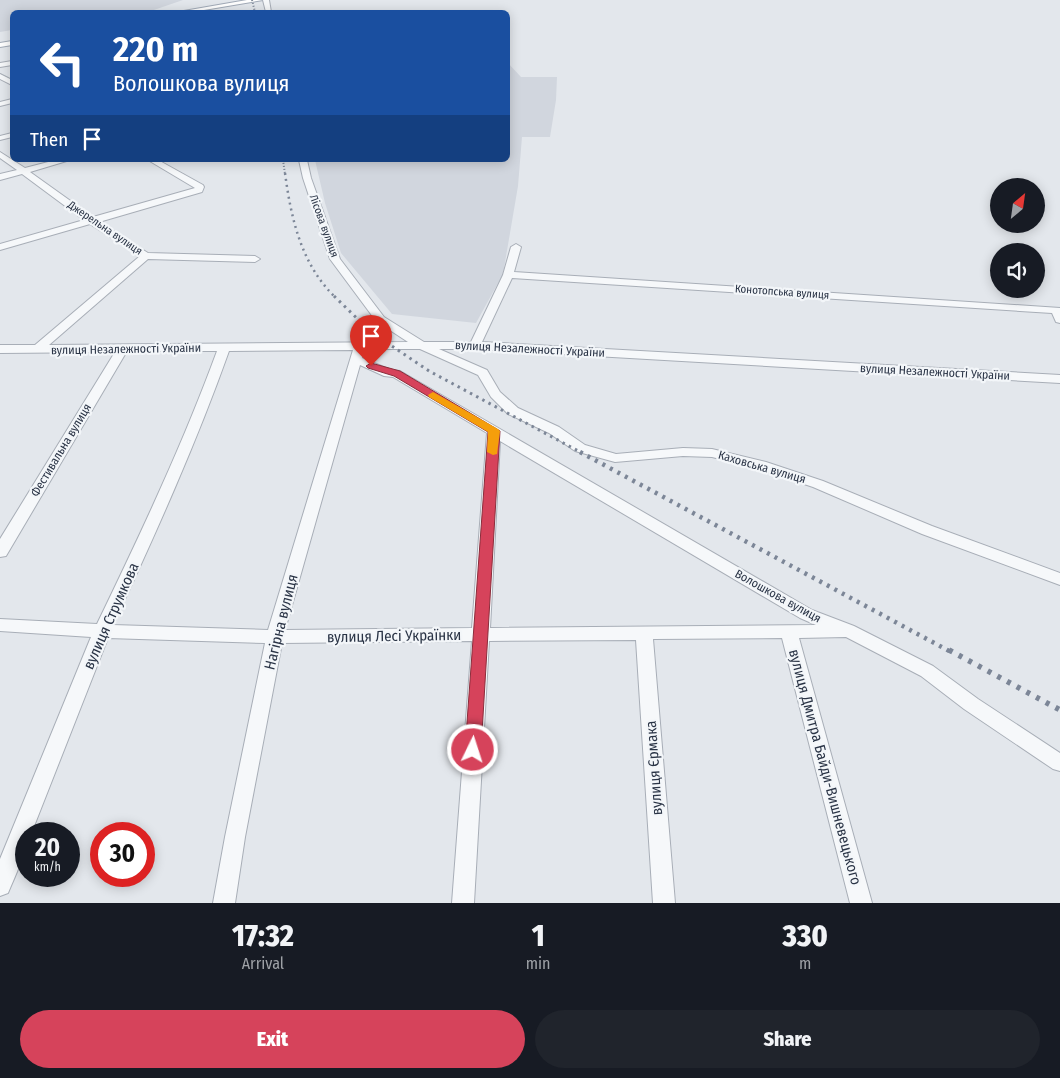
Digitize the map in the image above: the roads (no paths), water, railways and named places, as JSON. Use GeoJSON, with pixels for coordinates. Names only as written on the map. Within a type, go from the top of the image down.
{"type":"FeatureCollection","features":[{"type":"Feature","properties":{"kind":"main road"},"geometry":{"type":"LineString","coordinates":[[210,0],[214,7]]}},
{"type":"Feature","properties":{"kind":"main road"},"geometry":{"type":"LineString","coordinates":[[198,10],[260,0]]}},
{"type":"Feature","properties":{"kind":"street","name":"Джерельна вулиця"},"geometry":{"type":"LineString","coordinates":[[12,162],[92,222],[146,256],[255,259]]}},
{"type":"Feature","properties":{"kind":"street"},"geometry":{"type":"LineString","coordinates":[[0,177],[59,162]]}},
{"type":"Feature","properties":{"kind":"street"},"geometry":{"type":"LineString","coordinates":[[0,248],[192,194],[199,190],[200,187],[156,162]]}},
{"type":"Feature","properties":{"kind":"street","name":"Лісова вулиця"},"geometry":{"type":"LineString","coordinates":[[303,162],[307,178],[335,259],[380,319],[421,346]]}},
{"type":"Feature","properties":{"kind":"street"},"geometry":{"type":"LineString","coordinates":[[475,345],[480,330],[508,275],[516,247]]}},
{"type":"Feature","properties":{"kind":"street"},"geometry":{"type":"LineString","coordinates":[[36,350],[146,256]]}},
{"type":"Feature","properties":{"kind":"street","name":"Конотопська вулиця"},"geometry":{"type":"LineString","coordinates":[[508,275],[1058,315]]}},
{"type":"Feature","properties":{"kind":"street","name":"вулиця Незалежності України"},"geometry":{"type":"LineString","coordinates":[[2,351],[224,348],[357,353],[421,346],[475,345],[1060,380]]}},
{"type":"Feature","properties":{"kind":"street","name":"Каховська вулиця"},"geometry":{"type":"LineString","coordinates":[[421,346],[483,373],[495,394],[512,411],[554,430],[580,448],[615,458],[683,452],[712,453],[761,464],[818,484],[927,530],[1060,579]]}},
{"type":"Feature","properties":{"kind":"street","name":"Фестивальна вулиця"},"geometry":{"type":"LineString","coordinates":[[0,552],[123,348]]}},
{"type":"Feature","properties":{"kind":"street","name":"вулиця Струмкова"},"geometry":{"type":"LineString","coordinates":[[0,886],[102,631],[152,524],[209,389],[224,348]]}},
{"type":"Feature","properties":{"kind":"street","name":"Волошкова вулиця"},"geometry":{"type":"LineString","coordinates":[[357,353],[388,373],[396,374],[806,614],[848,631],[927,671],[971,704],[1060,763]]}},
{"type":"Feature","properties":{"kind":"street","name":"Нагірна вулиця"},"geometry":{"type":"LineString","coordinates":[[224,903],[235,837],[275,637],[357,353]]}},
{"type":"Feature","properties":{"kind":"street"},"geometry":{"type":"LineString","coordinates":[[463,903],[494,431]]}},
{"type":"Feature","properties":{"kind":"street","name":"вулиця Лесі Українки"},"geometry":{"type":"LineString","coordinates":[[0,625],[102,631],[275,637],[848,631]]}},
{"type":"Feature","properties":{"kind":"street","name":"вулиця Дмитра Байди-Вишневецького"},"geometry":{"type":"LineString","coordinates":[[789,632],[861,903]]}},
{"type":"Feature","properties":{"kind":"street","name":"вулиця Єрмака"},"geometry":{"type":"LineString","coordinates":[[644,633],[664,903]]}},
{"type":"Feature","properties":{"kind":"railway"},"geometry":{"type":"LineString","coordinates":[[252,0],[254,10]]}},
{"type":"Feature","properties":{"kind":"railway"},"geometry":{"type":"LineString","coordinates":[[283,162],[285,174]]}},
{"type":"Feature","properties":{"kind":"railway"},"geometry":{"type":"LineString","coordinates":[[285,173],[294,223],[306,255],[323,284],[335,297]]}},
{"type":"Feature","properties":{"kind":"railway"},"geometry":{"type":"LineString","coordinates":[[335,297],[371,332],[429,371],[582,453]]}},
{"type":"Feature","properties":{"kind":"railway"},"geometry":{"type":"LineString","coordinates":[[580,452],[951,652]]}},
{"type":"Feature","properties":{"kind":"railway"},"geometry":{"type":"LineString","coordinates":[[949,650],[1060,710]]}}]}
